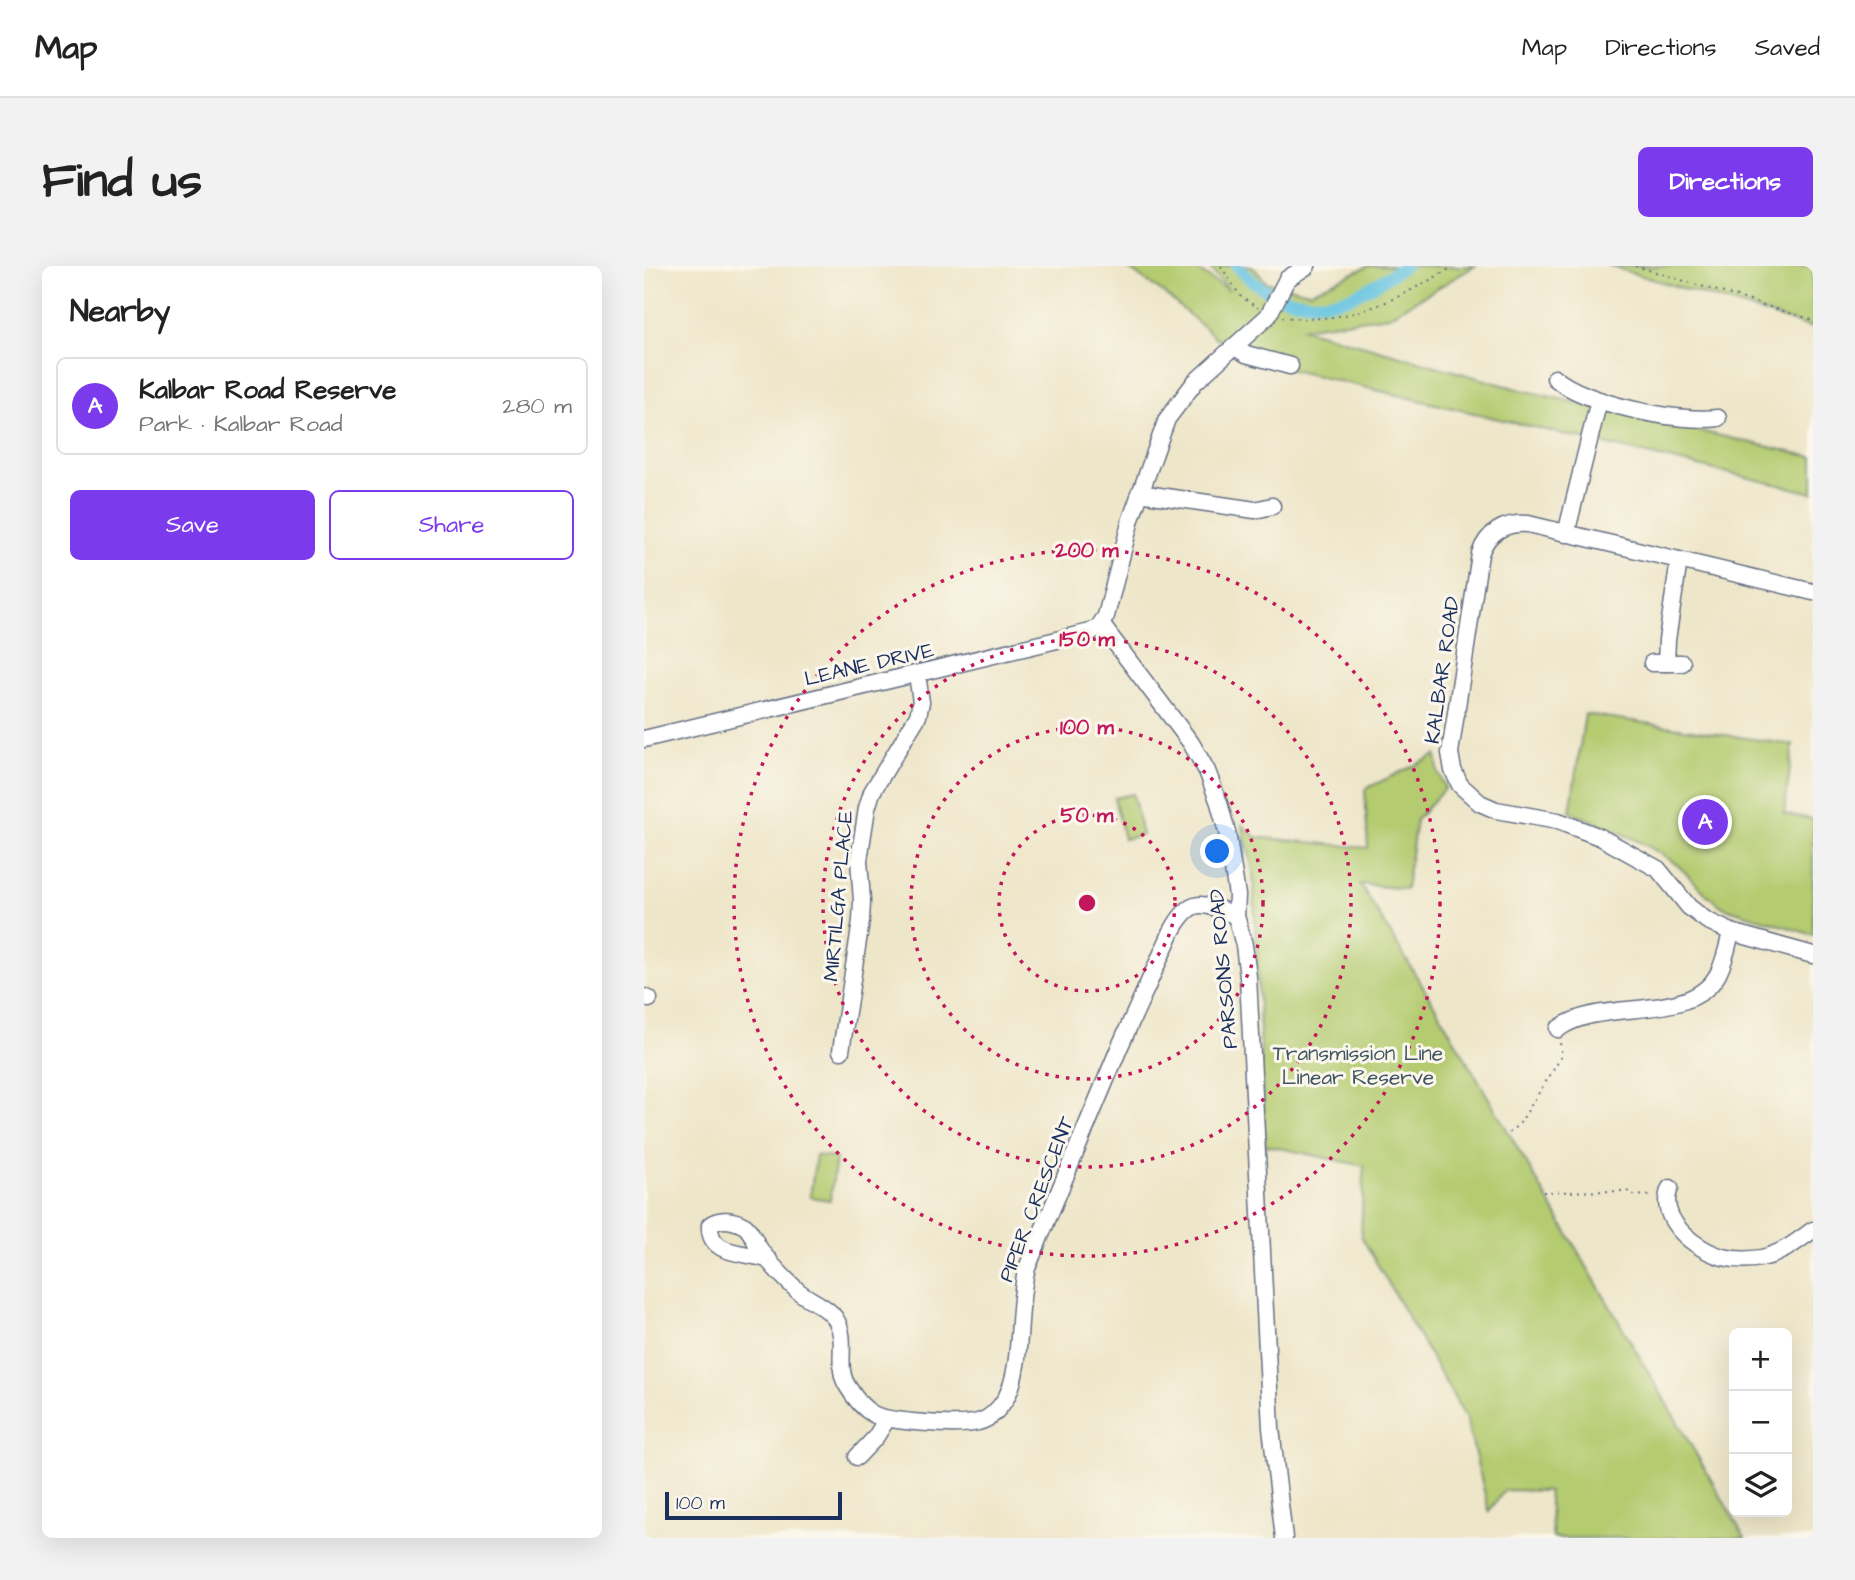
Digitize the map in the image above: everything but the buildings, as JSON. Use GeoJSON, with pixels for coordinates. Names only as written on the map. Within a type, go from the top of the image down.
{"type":"FeatureCollection","features":[{"type":"Feature","properties":{"kind":"street"},"geometry":{"type":"LineString","coordinates":[[1101,624],[1108,611],[1121,550],[1139,493],[1161,431],[1174,408],[1195,382],[1266,316],[1282,286],[1291,276],[1307,266]]}},
{"type":"Feature","properties":{"kind":"street"},"geometry":{"type":"LineString","coordinates":[[1235,347],[1247,354],[1290,366]]}},
{"type":"Feature","properties":{"kind":"street"},"geometry":{"type":"LineString","coordinates":[[1555,378],[1571,390],[1599,400],[1680,419],[1718,418]]}},
{"type":"Feature","properties":{"kind":"street"},"geometry":{"type":"LineString","coordinates":[[1566,534],[1599,400]]}},
{"type":"Feature","properties":{"kind":"street"},"geometry":{"type":"LineString","coordinates":[[1139,493],[1255,510],[1276,508]]}},
{"type":"Feature","properties":{"kind":"street","name":"KALBAR ROAD"},"geometry":{"type":"LineString","coordinates":[[1813,592],[1528,524],[1513,524],[1497,530],[1482,546],[1450,753],[1456,778],[1472,798],[1488,807],[1566,823],[1623,849],[1664,874],[1697,914],[1731,932],[1813,955]]}},
{"type":"Feature","properties":{"kind":"street"},"geometry":{"type":"LineString","coordinates":[[1667,663],[1679,560]]}},
{"type":"Feature","properties":{"kind":"street","name":"LEANE DRIVE"},"geometry":{"type":"LineString","coordinates":[[644,739],[1090,632],[1101,624]]}},
{"type":"Feature","properties":{"kind":"street","name":"PARSONS ROAD"},"geometry":{"type":"LineString","coordinates":[[1101,624],[1191,743],[1208,771],[1227,832],[1237,895],[1236,916],[1244,945],[1248,977],[1271,1428],[1284,1538]]}},
{"type":"Feature","properties":{"kind":"street","name":"MIRTILGA PLACE"},"geometry":{"type":"LineString","coordinates":[[841,1051],[861,922],[859,860],[867,808],[877,784],[916,723],[921,702],[917,674]]}},
{"type":"Feature","properties":{"kind":"street","name":"PIPER CRESCENT"},"geometry":{"type":"LineString","coordinates":[[887,1419],[972,1423],[991,1416],[1001,1405],[1012,1381],[1021,1296],[1027,1268],[1160,955],[1179,918],[1191,906],[1210,905],[1236,916]]}},
{"type":"Feature","properties":{"kind":"street"},"geometry":{"type":"LineString","coordinates":[[1558,1030],[1583,1016],[1682,1002],[1699,995],[1711,985],[1719,973],[1731,932]]}},
{"type":"Feature","properties":{"kind":"street"},"geometry":{"type":"LineString","coordinates":[[1670,1188],[1666,1206],[1674,1222],[1693,1241],[1724,1257],[1753,1259],[1772,1255],[1789,1248],[1813,1230]]}},
{"type":"Feature","properties":{"kind":"street"},"geometry":{"type":"LineString","coordinates":[[769,1260],[799,1291],[836,1319],[841,1340],[841,1369],[844,1381],[863,1407],[874,1415],[887,1419],[875,1438],[857,1457]]}},
{"type":"Feature","properties":{"kind":"path"},"geometry":{"type":"LineString","coordinates":[[1221,266],[1240,296],[1266,316],[1302,319],[1339,317],[1361,312],[1395,299],[1455,266]]}},
{"type":"Feature","properties":{"kind":"path"},"geometry":{"type":"LineString","coordinates":[[1635,266],[1813,320]]}},
{"type":"Feature","properties":{"kind":"path"},"geometry":{"type":"LineString","coordinates":[[1509,1133],[1520,1123],[1562,1056],[1558,1030]]}},
{"type":"Feature","properties":{"kind":"path"},"geometry":{"type":"LineString","coordinates":[[1544,1192],[1627,1191],[1634,1195],[1653,1196],[1670,1188]]}},
{"type":"Feature","properties":{"kind":"green space"},"geometry":{"type":"Polygon","coordinates":[[[1125,266],[1192,266],[1229,291],[1209,266],[1252,266],[1266,282],[1310,292],[1369,266],[1475,266],[1389,316],[1301,328],[1521,390],[1813,457],[1813,493],[1240,358],[1166,295],[1125,266]]]}},
{"type":"Feature","properties":{"kind":"green space"},"geometry":{"type":"Polygon","coordinates":[[[1609,266],[1813,266],[1813,328],[1609,266]]]}},
{"type":"Feature","properties":{"kind":"green space"},"geometry":{"type":"Polygon","coordinates":[[[1585,714],[1793,745],[1784,814],[1813,819],[1813,935],[1725,908],[1711,899],[1666,857],[1625,835],[1570,812],[1585,714]]]}},
{"type":"Feature","properties":{"kind":"green space","name":"Transmission Line Linear Reserve"},"geometry":{"type":"Polygon","coordinates":[[[1436,755],[1438,772],[1445,788],[1416,820],[1406,889],[1360,884],[1436,1008],[1729,1511],[1729,1517],[1733,1517],[1745,1538],[1553,1538],[1548,1491],[1505,1490],[1489,1511],[1466,1418],[1361,1236],[1364,1166],[1265,1145],[1253,871],[1242,825],[1256,837],[1368,848],[1365,789],[1436,755]]]}},
{"type":"Feature","properties":{"kind":"green space"},"geometry":{"type":"Polygon","coordinates":[[[1133,794],[1142,835],[1124,839],[1114,798],[1133,794]]]}},
{"type":"Feature","properties":{"kind":"green space"},"geometry":{"type":"Polygon","coordinates":[[[816,1155],[836,1158],[830,1200],[810,1197],[816,1155]]]}},
{"type":"Feature","properties":{"kind":"waterway"},"geometry":{"type":"LineString","coordinates":[[1237,266],[1248,277],[1273,293],[1302,302],[1317,303],[1355,295],[1405,266]]}},
{"type":"Feature","properties":{"kind":"place","name":"Kalbar Road Reserve"},"geometry":{"type":"Point","coordinates":[1705,822]}}]}
